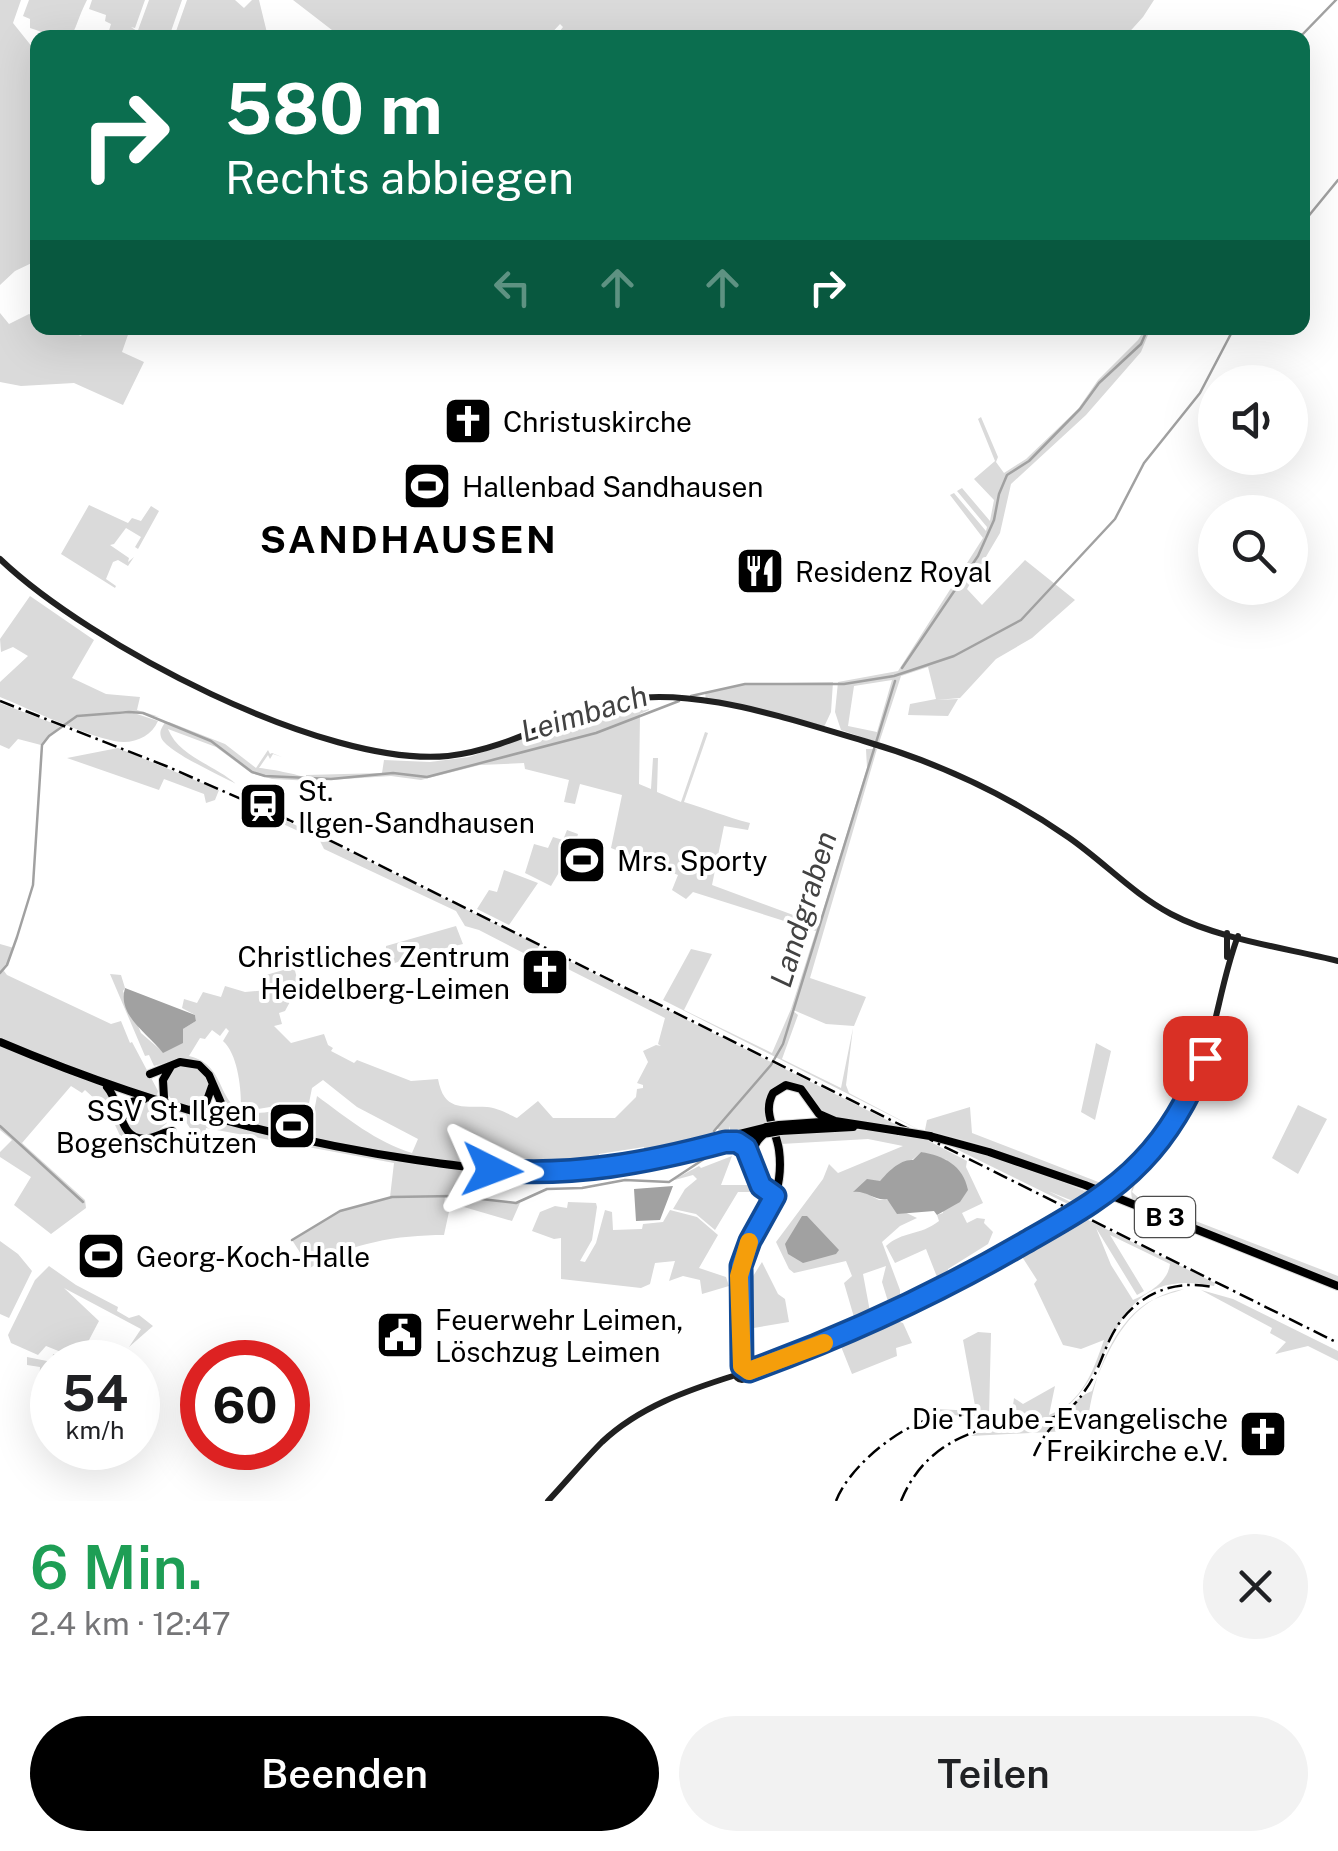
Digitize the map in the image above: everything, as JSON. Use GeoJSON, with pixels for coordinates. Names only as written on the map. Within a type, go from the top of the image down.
{"type":"FeatureCollection","features":[{"type":"Feature","properties":{"kind":"main road"},"geometry":{"type":"LineString","coordinates":[[0,559],[106,638],[167,672],[272,718],[359,749],[418,758],[461,754],[618,700],[670,697],[762,714],[876,744],[998,795],[1068,837],[1171,914],[1227,933],[1338,961]]}},
{"type":"Feature","properties":{"kind":"main road"},"geometry":{"type":"LineString","coordinates":[[618,700],[624,689]]}},
{"type":"Feature","properties":{"kind":"main road"},"geometry":{"type":"LineString","coordinates":[[746,1368],[890,1313],[1067,1219],[1117,1184],[1157,1144],[1186,1100],[1205,1058],[1228,964],[1227,933]]}},
{"type":"Feature","properties":{"kind":"main road"},"geometry":{"type":"LineString","coordinates":[[1230,951],[1238,936]]}},
{"type":"Feature","properties":{"kind":"main road"},"geometry":{"type":"LineString","coordinates":[[1230,951],[1248,938]]}},
{"type":"Feature","properties":{"kind":"main road","name":"B 3"},"geometry":{"type":"LineString","coordinates":[[0,1042],[154,1101],[262,1131],[420,1161],[524,1172],[583,1171],[663,1157],[783,1126],[835,1121],[896,1130],[939,1138],[1084,1186],[1338,1286]]}},
{"type":"Feature","properties":{"kind":"main road"},"geometry":{"type":"LineString","coordinates":[[164,1098],[164,1078],[177,1063]]}},
{"type":"Feature","properties":{"kind":"main road"},"geometry":{"type":"LineString","coordinates":[[150,1074],[177,1063],[199,1065],[224,1108],[262,1131]]}},
{"type":"Feature","properties":{"kind":"main road"},"geometry":{"type":"LineString","coordinates":[[90,1078],[116,1099],[124,1129],[132,1136],[145,1139],[172,1131]]}},
{"type":"Feature","properties":{"kind":"main road"},"geometry":{"type":"LineString","coordinates":[[183,1110],[206,1102],[212,1082]]}},
{"type":"Feature","properties":{"kind":"main road"},"geometry":{"type":"LineString","coordinates":[[548,1501],[602,1443],[636,1417],[674,1396],[736,1374],[744,1379],[741,1266],[775,1194],[780,1171],[769,1099],[786,1086],[801,1089],[819,1114],[835,1121]]}},
{"type":"Feature","properties":{"kind":"main road"},"geometry":{"type":"LineString","coordinates":[[783,1126],[808,1115],[810,1098]]}},
{"type":"Feature","properties":{"kind":"main road"},"geometry":{"type":"LineString","coordinates":[[124,1129],[123,1116],[128,1106],[137,1099],[154,1101]]}},
{"type":"Feature","properties":{"kind":"main road","name":"B 3"},"geometry":{"type":"LineString","coordinates":[[783,1126],[896,1130]]}},
{"type":"Feature","properties":{"kind":"main road"},"geometry":{"type":"LineString","coordinates":[[752,1157],[755,1142],[767,1131]]}},
{"type":"Feature","properties":{"kind":"main road","name":"B 3"},"geometry":{"type":"LineString","coordinates":[[663,1157],[702,1142],[767,1131]]}},
{"type":"Feature","properties":{"kind":"main road"},"geometry":{"type":"LineString","coordinates":[[725,1142],[742,1144],[763,1184],[775,1194]]}},
{"type":"Feature","properties":{"kind":"main road"},"geometry":{"type":"LineString","coordinates":[[763,1184],[775,1182],[780,1171]]}},
{"type":"Feature","properties":{"kind":"shaded area"},"geometry":{"type":"Polygon","coordinates":[[[0,0],[21,0],[13,23],[30,44],[30,264],[0,285],[0,0]]]}},
{"type":"Feature","properties":{"kind":"shaded area"},"geometry":{"type":"Polygon","coordinates":[[[29,0],[87,0],[74,30],[37,30],[30,28],[30,19],[23,16],[29,0]]]}},
{"type":"Feature","properties":{"kind":"shaded area"},"geometry":{"type":"Polygon","coordinates":[[[92,0],[145,0],[135,28],[131,27],[136,30],[109,30],[111,24],[105,21],[106,15],[89,9],[92,0]]]}},
{"type":"Feature","properties":{"kind":"shaded area"},"geometry":{"type":"Polygon","coordinates":[[[149,0],[182,0],[171,30],[138,30],[149,0]]]}},
{"type":"Feature","properties":{"kind":"shaded area"},"geometry":{"type":"Polygon","coordinates":[[[187,0],[235,0],[244,8],[252,0],[259,0],[266,30],[176,30],[187,0]]]}},
{"type":"Feature","properties":{"kind":"shaded area"},"geometry":{"type":"Polygon","coordinates":[[[293,0],[1154,0],[1131,30],[561,30],[560,24],[554,30],[332,30],[293,0]]]}},
{"type":"Feature","properties":{"kind":"shaded area"},"geometry":{"type":"Polygon","coordinates":[[[0,313],[9,324],[30,314],[30,335],[128,335],[122,352],[144,362],[123,405],[74,383],[21,386],[0,382],[0,313]]]}},
{"type":"Feature","properties":{"kind":"shaded area"},"geometry":{"type":"Polygon","coordinates":[[[1141,335],[1148,335],[1141,352],[1086,415],[1011,484],[1000,533],[967,589],[982,605],[1025,560],[1075,600],[1032,638],[996,659],[960,698],[936,700],[958,699],[948,716],[908,715],[910,704],[936,699],[928,667],[901,676],[879,743],[841,730],[835,712],[838,682],[898,671],[983,538],[950,495],[954,493],[986,531],[987,527],[957,491],[962,488],[990,521],[994,500],[974,479],[995,461],[978,419],[981,417],[998,457],[996,462],[1004,473],[1026,459],[1078,409],[1098,380],[1141,335]],[[892,680],[854,686],[848,726],[877,732],[892,680]]]}},
{"type":"Feature","properties":{"kind":"shaded area"},"geometry":{"type":"Polygon","coordinates":[[[89,505],[128,523],[132,518],[141,521],[151,506],[159,511],[138,549],[135,547],[141,537],[126,528],[110,545],[129,558],[128,562],[134,557],[128,566],[118,560],[113,562],[106,579],[115,588],[61,554],[89,505]]]}},
{"type":"Feature","properties":{"kind":"shaded area"},"geometry":{"type":"Polygon","coordinates":[[[30,596],[94,640],[72,678],[106,694],[140,697],[137,710],[160,717],[124,711],[90,715],[134,713],[158,721],[151,731],[134,741],[114,741],[0,697],[0,682],[28,656],[13,647],[1,652],[0,639],[30,596]]]}},
{"type":"Feature","properties":{"kind":"shaded area"},"geometry":{"type":"Polygon","coordinates":[[[833,682],[831,712],[824,727],[706,701],[705,692],[745,684],[833,682]]]}},
{"type":"Feature","properties":{"kind":"shaded area"},"geometry":{"type":"Polygon","coordinates":[[[0,703],[60,726],[41,745],[18,739],[9,749],[0,745],[0,703]]]}},
{"type":"Feature","properties":{"kind":"shaded area"},"geometry":{"type":"Polygon","coordinates":[[[648,706],[649,710],[640,714],[639,784],[651,789],[653,758],[658,758],[657,792],[681,802],[705,732],[708,733],[684,802],[750,823],[748,830],[724,826],[712,885],[815,923],[821,917],[867,768],[866,749],[877,749],[810,978],[866,997],[854,1026],[826,1024],[791,1009],[816,931],[693,892],[686,899],[672,890],[678,875],[611,848],[622,795],[580,784],[575,804],[564,802],[569,780],[525,769],[524,763],[480,765],[421,780],[391,776],[313,781],[272,779],[251,773],[216,747],[168,729],[180,747],[236,784],[172,749],[160,733],[165,722],[169,722],[225,744],[256,768],[268,750],[282,757],[273,754],[270,759],[268,755],[259,768],[306,778],[382,773],[384,760],[430,762],[469,757],[600,711],[648,706]]]}},
{"type":"Feature","properties":{"kind":"shaded area"},"geometry":{"type":"Polygon","coordinates":[[[118,748],[219,790],[215,800],[206,803],[204,794],[164,779],[159,790],[67,758],[118,748]]]}},
{"type":"Feature","properties":{"kind":"shaded area"},"geometry":{"type":"Polygon","coordinates":[[[285,820],[536,944],[539,946],[533,958],[465,926],[456,911],[324,849],[320,841],[283,824],[285,820]]]}},
{"type":"Feature","properties":{"kind":"shaded area"},"geometry":{"type":"Polygon","coordinates":[[[567,830],[578,834],[575,845],[551,886],[525,873],[534,844],[548,848],[553,837],[563,840],[567,830]]]}},
{"type":"Feature","properties":{"kind":"shaded area"},"geometry":{"type":"Polygon","coordinates":[[[504,870],[538,883],[509,925],[477,909],[489,890],[497,892],[504,870]]]}},
{"type":"Feature","properties":{"kind":"shaded area"},"geometry":{"type":"Polygon","coordinates":[[[456,926],[463,944],[433,951],[435,960],[414,965],[411,958],[385,966],[386,946],[456,926]]]}},
{"type":"Feature","properties":{"kind":"shaded area"},"geometry":{"type":"Polygon","coordinates":[[[0,944],[14,948],[4,971],[7,975],[111,1024],[121,1021],[158,1091],[157,1096],[126,1088],[0,1039],[0,944]]]}},
{"type":"Feature","properties":{"kind":"shaded area"},"geometry":{"type":"Polygon","coordinates":[[[543,948],[905,1129],[827,1117],[794,1084],[768,1095],[768,1123],[731,1133],[729,1126],[729,1131],[715,1135],[719,1129],[714,1129],[712,1135],[669,1153],[613,1166],[613,1159],[644,1153],[644,1147],[599,1154],[599,1168],[531,1170],[449,1163],[317,1141],[261,1126],[225,1106],[211,1073],[202,1063],[176,1060],[154,1066],[149,1055],[145,1056],[110,974],[121,975],[123,991],[141,1033],[163,1052],[183,1029],[196,1021],[195,1015],[182,1008],[184,999],[197,1003],[203,992],[221,997],[225,986],[245,992],[268,990],[266,975],[294,967],[298,982],[288,986],[291,1000],[285,1011],[279,1013],[282,1024],[274,1026],[291,1043],[324,1034],[331,1051],[354,1063],[357,1060],[411,1081],[438,1079],[445,1097],[455,1105],[490,1107],[517,1118],[538,1101],[553,1118],[615,1118],[636,1097],[637,1089],[643,1088],[637,1083],[648,1062],[643,1051],[661,1046],[658,1044],[665,1018],[558,964],[556,967],[538,958],[543,948]],[[226,1028],[220,1036],[212,1030],[205,1039],[200,1038],[189,1056],[213,1071],[230,1102],[239,1109],[253,1113],[274,1111],[276,1106],[258,1109],[241,1104],[235,1061],[223,1041],[229,1031],[226,1028]],[[323,1080],[312,1088],[303,1133],[310,1133],[317,1096],[374,1136],[412,1153],[418,1139],[357,1107],[323,1080]]]}},
{"type":"Feature","properties":{"kind":"shaded area"},"geometry":{"type":"Polygon","coordinates":[[[691,949],[712,954],[684,1010],[772,1053],[791,1009],[798,1015],[782,1059],[841,1088],[853,1028],[846,1085],[849,1093],[931,1136],[663,1000],[691,949]]]}},
{"type":"Feature","properties":{"kind":"shaded area"},"geometry":{"type":"Polygon","coordinates":[[[125,988],[195,1015],[196,1021],[183,1029],[183,1043],[163,1053],[130,1016],[125,1007],[125,988]]]}},
{"type":"Feature","properties":{"kind":"shaded area"},"geometry":{"type":"Polygon","coordinates":[[[1213,1025],[1199,1067],[1188,1090],[1197,1069],[1183,1096],[1209,1026],[1209,1033],[1213,1025]]]}},
{"type":"Feature","properties":{"kind":"shaded area"},"geometry":{"type":"Polygon","coordinates":[[[1096,1043],[1111,1051],[1095,1120],[1081,1112],[1096,1043]]]}},
{"type":"Feature","properties":{"kind":"shaded area"},"geometry":{"type":"Polygon","coordinates":[[[0,1045],[105,1088],[112,1094],[127,1136],[146,1145],[161,1146],[144,1149],[122,1140],[109,1112],[85,1090],[82,1093],[71,1086],[22,1143],[85,1200],[86,1208],[51,1234],[14,1205],[31,1177],[0,1157],[12,1140],[0,1130],[0,1045]]]}},
{"type":"Feature","properties":{"kind":"shaded area"},"geometry":{"type":"Polygon","coordinates":[[[1206,1061],[1196,1090],[1164,1151],[1137,1180],[1132,1192],[1141,1200],[1338,1276],[1338,1284],[1132,1199],[1131,1191],[1136,1179],[1159,1153],[1206,1061]]]}},
{"type":"Feature","properties":{"kind":"shaded area"},"geometry":{"type":"Polygon","coordinates":[[[187,1064],[202,1070],[208,1085],[202,1100],[187,1106],[172,1100],[166,1085],[172,1070],[187,1064]]]}},
{"type":"Feature","properties":{"kind":"shaded area"},"geometry":{"type":"Polygon","coordinates":[[[1180,1099],[1182,1101],[1157,1137],[1180,1099]]]}},
{"type":"Feature","properties":{"kind":"shaded area"},"geometry":{"type":"Polygon","coordinates":[[[142,1100],[159,1107],[167,1123],[154,1134],[137,1136],[126,1124],[126,1114],[142,1100]]]}},
{"type":"Feature","properties":{"kind":"shaded area"},"geometry":{"type":"Polygon","coordinates":[[[1298,1105],[1327,1119],[1298,1174],[1272,1158],[1298,1105]]]}},
{"type":"Feature","properties":{"kind":"shaded area"},"geometry":{"type":"Polygon","coordinates":[[[970,1107],[972,1133],[1106,1185],[1147,1151],[1104,1191],[982,1145],[925,1130],[927,1120],[970,1107]]]}},
{"type":"Feature","properties":{"kind":"shaded area"},"geometry":{"type":"Polygon","coordinates":[[[179,1111],[306,1143],[545,1174],[544,1177],[464,1172],[460,1197],[520,1203],[512,1221],[457,1205],[459,1197],[445,1196],[444,1205],[450,1207],[444,1235],[374,1242],[341,1252],[310,1268],[292,1240],[337,1212],[390,1197],[394,1163],[206,1128],[204,1138],[197,1139],[179,1111]]]}},
{"type":"Feature","properties":{"kind":"shaded area"},"geometry":{"type":"Polygon","coordinates":[[[833,1129],[884,1131],[927,1140],[967,1161],[966,1167],[983,1203],[962,1213],[967,1223],[985,1219],[993,1232],[988,1244],[948,1269],[946,1279],[939,1282],[926,1249],[895,1263],[886,1246],[939,1221],[947,1160],[921,1152],[861,1191],[879,1200],[887,1199],[894,1207],[917,1218],[900,1226],[882,1242],[900,1300],[890,1308],[882,1282],[886,1266],[863,1274],[871,1317],[856,1324],[844,1283],[852,1276],[846,1261],[794,1273],[776,1242],[823,1179],[829,1164],[838,1173],[903,1146],[868,1139],[781,1144],[779,1135],[833,1129]]]}},
{"type":"Feature","properties":{"kind":"shaded area"},"geometry":{"type":"Polygon","coordinates":[[[944,1143],[1014,1162],[1097,1196],[1083,1205],[1048,1191],[1081,1207],[1078,1209],[944,1143]]]}},
{"type":"Feature","properties":{"kind":"shaded area"},"geometry":{"type":"Polygon","coordinates":[[[921,1152],[945,1159],[962,1174],[968,1190],[960,1202],[937,1215],[934,1211],[897,1214],[887,1199],[853,1192],[867,1179],[880,1181],[921,1152]]]}},
{"type":"Feature","properties":{"kind":"shaded area"},"geometry":{"type":"Polygon","coordinates":[[[732,1156],[721,1185],[753,1185],[758,1192],[738,1192],[715,1230],[696,1214],[673,1209],[685,1189],[697,1179],[693,1175],[671,1181],[699,1166],[732,1156]]]}},
{"type":"Feature","properties":{"kind":"shaded area"},"geometry":{"type":"Polygon","coordinates":[[[673,1186],[660,1220],[636,1221],[634,1189],[673,1186]]]}},
{"type":"Feature","properties":{"kind":"shaded area"},"geometry":{"type":"Polygon","coordinates":[[[568,1202],[596,1203],[597,1207],[592,1240],[580,1261],[585,1262],[596,1243],[605,1210],[612,1212],[613,1230],[642,1229],[643,1224],[663,1222],[670,1210],[697,1217],[718,1235],[699,1268],[726,1277],[729,1286],[702,1294],[700,1280],[683,1276],[669,1281],[675,1261],[655,1263],[650,1284],[641,1288],[561,1279],[561,1238],[532,1231],[540,1212],[555,1206],[567,1208],[568,1202]]]}},
{"type":"Feature","properties":{"kind":"shaded area"},"geometry":{"type":"Polygon","coordinates":[[[1078,1215],[1215,1283],[1214,1286],[1177,1283],[1150,1292],[1131,1308],[1089,1380],[1072,1402],[1049,1418],[1021,1424],[934,1416],[936,1409],[976,1411],[963,1340],[978,1332],[991,1333],[989,1416],[1011,1420],[1014,1398],[1023,1404],[1055,1386],[1049,1415],[1078,1394],[1104,1340],[1081,1349],[1063,1345],[1034,1284],[1037,1280],[1019,1252],[1011,1255],[1071,1219],[1072,1223],[1078,1215]],[[1096,1228],[1111,1265],[1133,1300],[1162,1281],[1170,1264],[1110,1235],[1144,1291],[1137,1295],[1096,1228]]]}},
{"type":"Feature","properties":{"kind":"shaded area"},"geometry":{"type":"Polygon","coordinates":[[[802,1216],[807,1216],[839,1250],[836,1254],[803,1263],[788,1254],[785,1244],[802,1216]]]}},
{"type":"Feature","properties":{"kind":"shaded area"},"geometry":{"type":"Polygon","coordinates":[[[0,1241],[32,1271],[9,1318],[0,1314],[0,1241]]]}},
{"type":"Feature","properties":{"kind":"shaded area"},"geometry":{"type":"Polygon","coordinates":[[[762,1262],[778,1294],[785,1299],[789,1322],[748,1329],[743,1325],[743,1292],[762,1262]]]}},
{"type":"Feature","properties":{"kind":"shaded area"},"geometry":{"type":"Polygon","coordinates":[[[49,1266],[118,1307],[117,1311],[129,1318],[139,1315],[153,1326],[134,1340],[141,1329],[64,1288],[99,1321],[89,1340],[30,1340],[30,1351],[11,1343],[8,1335],[35,1280],[49,1266]]]}},
{"type":"Feature","properties":{"kind":"shaded area"},"geometry":{"type":"Polygon","coordinates":[[[1201,1290],[1233,1299],[1338,1351],[1338,1361],[1308,1346],[1275,1354],[1286,1342],[1270,1333],[1272,1328],[1201,1290]]]}},
{"type":"Feature","properties":{"kind":"shaded area"},"geometry":{"type":"Polygon","coordinates":[[[1149,1302],[1124,1326],[1097,1379],[1104,1360],[1112,1343],[1122,1327],[1149,1302]]]}},
{"type":"Feature","properties":{"kind":"shaded area"},"geometry":{"type":"Polygon","coordinates":[[[894,1320],[903,1323],[912,1343],[896,1348],[897,1356],[852,1374],[840,1344],[894,1320]]]}},
{"type":"Feature","properties":{"kind":"shaded area"},"geometry":{"type":"Polygon","coordinates":[[[1097,1379],[1087,1430],[971,1436],[1051,1420],[1092,1391],[1097,1379]]]}},
{"type":"Feature","properties":{"kind":"waterway","name":"Landgraben"},"geometry":{"type":"LineString","coordinates":[[1307,30],[1336,0]]}},
{"type":"Feature","properties":{"kind":"waterway","name":"Leimbach"},"geometry":{"type":"LineString","coordinates":[[1310,214],[1338,180]]}},
{"type":"Feature","properties":{"kind":"waterway","name":"Landgraben"},"geometry":{"type":"LineString","coordinates":[[902,668],[978,556],[1007,475],[1029,461],[1080,409],[1099,383],[1141,344],[1145,335]]}},
{"type":"Feature","properties":{"kind":"waterway","name":"Leimbach"},"geometry":{"type":"LineString","coordinates":[[691,696],[745,684],[844,684],[894,676],[954,656],[1021,620],[1115,519],[1144,463],[1200,393],[1230,335]]}},
{"type":"Feature","properties":{"kind":"waterway","name":"Landgraben"},"geometry":{"type":"LineString","coordinates":[[714,1131],[771,1065],[783,1044],[895,681]]}},
{"type":"Feature","properties":{"kind":"waterway","name":"Leimbach"},"geometry":{"type":"LineString","coordinates":[[0,973],[7,965],[33,885],[42,745],[77,716],[143,713],[211,741],[252,772],[265,776],[331,779],[393,773],[427,777],[596,733],[679,701]]}},
{"type":"Feature","properties":{"kind":"waterway"},"geometry":{"type":"LineString","coordinates":[[0,1126],[83,1202]]}},
{"type":"Feature","properties":{"kind":"waterway","name":"Landgraben"},"geometry":{"type":"LineString","coordinates":[[292,1240],[340,1211],[392,1197],[454,1196],[516,1203],[547,1189],[582,1188],[625,1180],[669,1182],[704,1159],[709,1151]]}},
{"type":"Feature","properties":{"kind":"railway"},"geometry":{"type":"LineString","coordinates":[[0,701],[166,766],[289,820],[1338,1343]]}},
{"type":"Feature","properties":{"kind":"railway"},"geometry":{"type":"LineString","coordinates":[[1034,1456],[1046,1434],[1090,1383],[1110,1339],[1128,1313],[1165,1289],[1212,1287]]}},
{"type":"Feature","properties":{"kind":"railway"},"geometry":{"type":"LineString","coordinates":[[836,1501],[867,1458],[916,1424],[949,1415],[1016,1423],[1056,1416]]}},
{"type":"Feature","properties":{"kind":"railway"},"geometry":{"type":"LineString","coordinates":[[901,1501],[917,1472],[940,1450],[967,1435],[999,1425]]}},
{"type":"Feature","properties":{"kind":"slow traffic"},"geometry":{"type":"LineString","coordinates":[[749,1242],[739,1276],[742,1366],[749,1371],[824,1343]]}},
{"type":"Feature","properties":{"kind":"place","name":"Christuskirche"},"geometry":{"type":"Point","coordinates":[468,421]}},
{"type":"Feature","properties":{"kind":"place","name":"Hallenbad Sandhausen"},"geometry":{"type":"Point","coordinates":[427,486]}},
{"type":"Feature","properties":{"kind":"place","name":"Residenz Royal"},"geometry":{"type":"Point","coordinates":[760,571]}},
{"type":"Feature","properties":{"kind":"place","name":"St. Ilgen-Sandhausen"},"geometry":{"type":"Point","coordinates":[263,806]}},
{"type":"Feature","properties":{"kind":"place","name":"Mrs. Sporty"},"geometry":{"type":"Point","coordinates":[582,860]}},
{"type":"Feature","properties":{"kind":"place","name":"Christliches Zentrum Heidelberg-Leimen"},"geometry":{"type":"Point","coordinates":[545,972]}},
{"type":"Feature","properties":{"kind":"place","name":"SSV St. Ilgen Bogenschützen"},"geometry":{"type":"Point","coordinates":[292,1126]}},
{"type":"Feature","properties":{"kind":"place","name":"Georg-Koch-Halle"},"geometry":{"type":"Point","coordinates":[101,1256]}},
{"type":"Feature","properties":{"kind":"place","name":"Feuerwehr Leimen, Löschzug Leimen"},"geometry":{"type":"Point","coordinates":[400,1335]}},
{"type":"Feature","properties":{"kind":"place","name":"Die Taube - Evangelische Freikirche e.V."},"geometry":{"type":"Point","coordinates":[1263,1434]}},
{"type":"Feature","properties":{"kind":"district","name":"SANDHAUSEN"},"geometry":{"type":"Point","coordinates":[409,539]}},
{"type":"Feature","properties":{"kind":"route"},"geometry":{"type":"LineString","coordinates":[[492,1170],[583,1171],[725,1142],[742,1144],[752,1157],[761,1186],[775,1196],[746,1248],[739,1276],[742,1366],[749,1371],[904,1307],[1099,1198],[1157,1144],[1186,1100],[1205,1058]]}}]}
